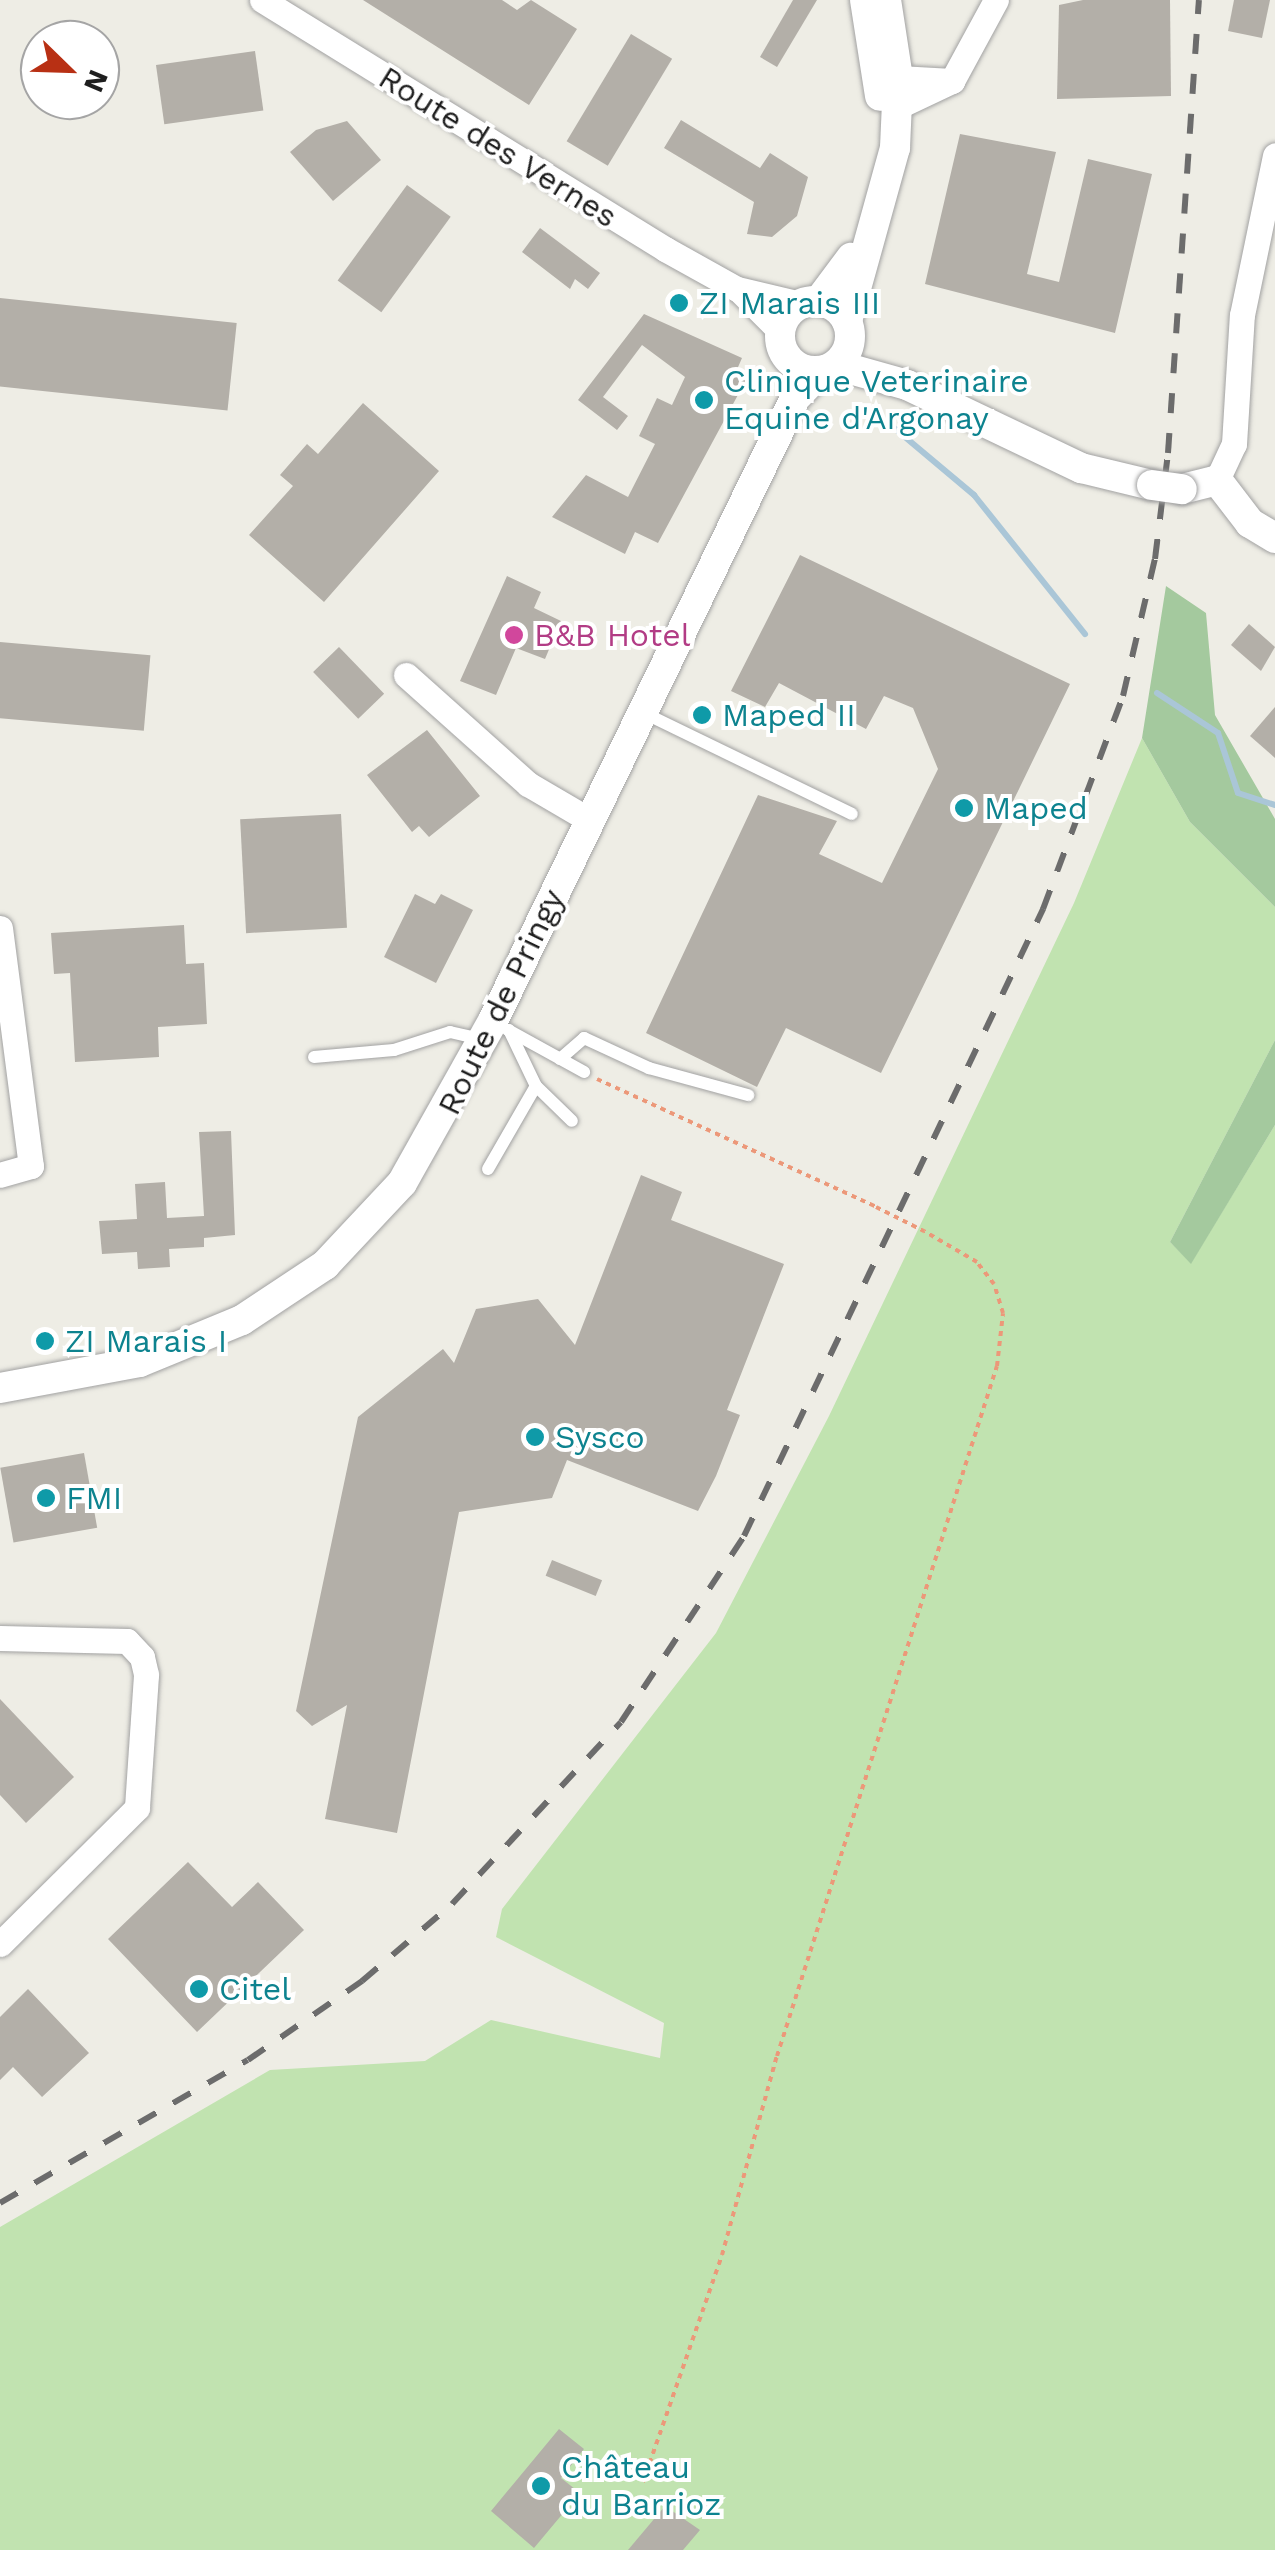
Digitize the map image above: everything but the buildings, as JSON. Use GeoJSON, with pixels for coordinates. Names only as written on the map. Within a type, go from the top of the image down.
{"type":"FeatureCollection","features":[{"type":"Feature","properties":{"kind":"street","name":"Route des Vernes"},"geometry":{"type":"LineString","coordinates":[[262,0],[737,289],[784,345]]}},
{"type":"Feature","properties":{"kind":"street"},"geometry":{"type":"LineString","coordinates":[[865,0],[892,92]]}},
{"type":"Feature","properties":{"kind":"street"},"geometry":{"type":"LineString","coordinates":[[794,398],[784,345],[810,303],[846,268],[866,217],[892,92],[886,0]]}},
{"type":"Feature","properties":{"kind":"street"},"geometry":{"type":"LineString","coordinates":[[892,92],[952,82],[996,0]]}},
{"type":"Feature","properties":{"kind":"street","name":"Route de Pringy"},"geometry":{"type":"LineString","coordinates":[[0,1388],[140,1362],[190,1345],[284,1297],[325,1265],[402,1183],[495,1030],[794,398],[828,368],[848,328],[884,206],[892,92]]}},
{"type":"Feature","properties":{"kind":"street"},"geometry":{"type":"LineString","coordinates":[[1216,480],[1236,431],[1242,315],[1264,260],[1275,155]]}},
{"type":"Feature","properties":{"kind":"street","name":"Route des Vernes"},"geometry":{"type":"LineString","coordinates":[[737,289],[810,303]]}},
{"type":"Feature","properties":{"kind":"street"},"geometry":{"type":"LineString","coordinates":[[810,303],[848,328],[908,385]]}},
{"type":"Feature","properties":{"kind":"street"},"geometry":{"type":"LineString","coordinates":[[784,345],[828,368],[908,385],[1050,456],[1166,487],[1216,480]]}},
{"type":"Feature","properties":{"kind":"street"},"geometry":{"type":"LineString","coordinates":[[1216,480],[1250,523],[1275,538]]}},
{"type":"Feature","properties":{"kind":"street"},"geometry":{"type":"LineString","coordinates":[[406,675],[528,784],[591,821]]}},
{"type":"Feature","properties":{"kind":"street"},"geometry":{"type":"LineString","coordinates":[[0,928],[31,1166],[0,1175]]}},
{"type":"Feature","properties":{"kind":"street"},"geometry":{"type":"LineString","coordinates":[[0,1638],[126,1641],[142,1657],[146,1675],[137,1808],[0,1944]]}},
{"type":"Feature","properties":{"kind":"lane"},"geometry":{"type":"LineString","coordinates":[[644,713],[852,814]]}},
{"type":"Feature","properties":{"kind":"lane"},"geometry":{"type":"LineString","coordinates":[[495,1030],[536,1086],[572,1121]]}},
{"type":"Feature","properties":{"kind":"lane"},"geometry":{"type":"LineString","coordinates":[[314,1057],[394,1050],[450,1032],[495,1030],[584,1072]]}},
{"type":"Feature","properties":{"kind":"lane"},"geometry":{"type":"LineString","coordinates":[[560,1059],[584,1038],[649,1068],[748,1095]]}},
{"type":"Feature","properties":{"kind":"lane"},"geometry":{"type":"LineString","coordinates":[[488,1169],[536,1086]]}},
{"type":"Feature","properties":{"kind":"path"},"geometry":{"type":"LineString","coordinates":[[584,1072],[924,1231],[977,1262],[994,1284],[1003,1313],[997,1366],[777,2056],[722,2254],[643,2482]]}},
{"type":"Feature","properties":{"kind":"green space"},"geometry":{"type":"Polygon","coordinates":[[[1166,586],[1206,613],[1215,715],[1275,819],[1275,907],[1190,822],[1142,738],[1166,586]]]}},
{"type":"Feature","properties":{"kind":"green space"},"geometry":{"type":"Polygon","coordinates":[[[1142,738],[1190,822],[1275,907],[1275,1040],[1170,1242],[1191,1263],[1275,1125],[1275,2550],[0,2550],[0,2227],[270,2070],[425,2061],[491,2020],[660,2058],[664,2023],[496,1937],[502,1909],[716,1633],[829,1416],[1074,903],[1142,738]]]}},
{"type":"Feature","properties":{"kind":"green space"},"geometry":{"type":"Polygon","coordinates":[[[1275,1040],[1275,1125],[1191,1264],[1170,1242],[1275,1040]]]}},
{"type":"Feature","properties":{"kind":"waterway"},"geometry":{"type":"LineString","coordinates":[[893,427],[974,495],[1085,634]]}},
{"type":"Feature","properties":{"kind":"waterway"},"geometry":{"type":"LineString","coordinates":[[1157,693],[1218,733],[1238,793],[1275,805]]}},
{"type":"Feature","properties":{"kind":"railway"},"geometry":{"type":"LineString","coordinates":[[0,2203],[248,2060],[362,1981],[452,1904],[621,1722],[744,1536],[1043,909],[1123,696],[1155,559],[1168,453],[1199,0]]}},
{"type":"Feature","properties":{"kind":"place","name":"ZI Marais III"},"geometry":{"type":"Point","coordinates":[679,303]}},
{"type":"Feature","properties":{"kind":"place","name":"Clinique Veterinaire Equine d'Argonay"},"geometry":{"type":"Point","coordinates":[704,400]}},
{"type":"Feature","properties":{"kind":"place","name":"B&B Hotel"},"geometry":{"type":"Point","coordinates":[514,635]}},
{"type":"Feature","properties":{"kind":"place","name":"Maped II"},"geometry":{"type":"Point","coordinates":[702,715]}},
{"type":"Feature","properties":{"kind":"place","name":"Maped"},"geometry":{"type":"Point","coordinates":[964,808]}},
{"type":"Feature","properties":{"kind":"place","name":"ZI Marais I"},"geometry":{"type":"Point","coordinates":[45,1341]}},
{"type":"Feature","properties":{"kind":"place","name":"Sysco"},"geometry":{"type":"Point","coordinates":[535,1437]}},
{"type":"Feature","properties":{"kind":"place","name":"FMI"},"geometry":{"type":"Point","coordinates":[46,1498]}},
{"type":"Feature","properties":{"kind":"place","name":"Citel"},"geometry":{"type":"Point","coordinates":[199,1989]}},
{"type":"Feature","properties":{"kind":"place","name":"Château du Barrioz"},"geometry":{"type":"Point","coordinates":[541,2486]}}]}
